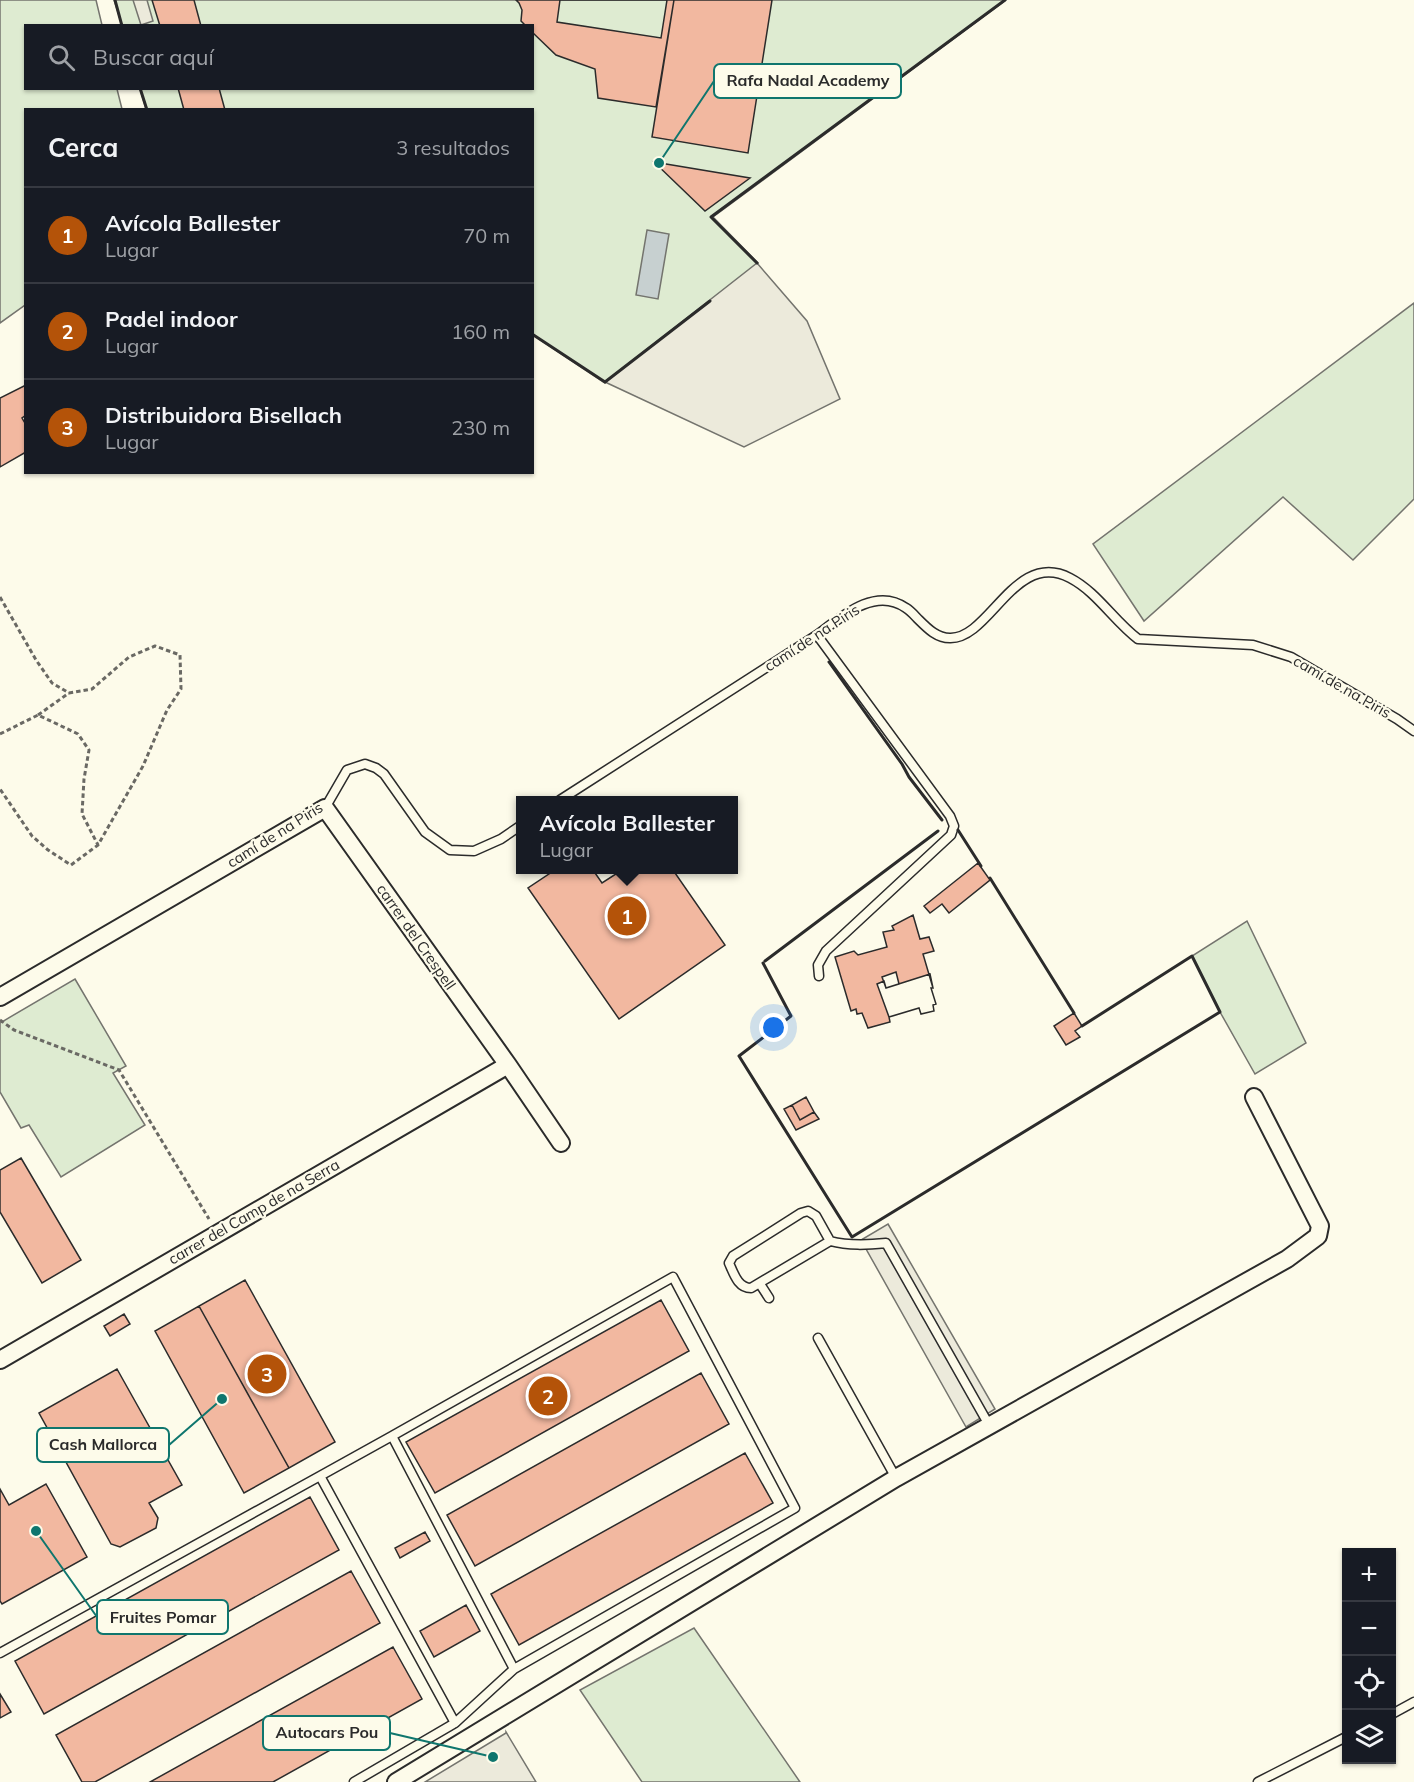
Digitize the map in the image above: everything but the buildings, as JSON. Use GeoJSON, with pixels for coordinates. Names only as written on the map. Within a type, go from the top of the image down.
{"type":"FeatureCollection","features":[{"type":"Feature","properties":{"kind":"street","name":"camí de na Piris"},"geometry":{"type":"LineString","coordinates":[[0,997],[325,808]]}},
{"type":"Feature","properties":{"kind":"street","name":"carrer del Crespell"},"geometry":{"type":"LineString","coordinates":[[325,808],[561,1143]]}},
{"type":"Feature","properties":{"kind":"street","name":"carrer del Camp de na Serra"},"geometry":{"type":"LineString","coordinates":[[0,1360],[508,1065]]}},
{"type":"Feature","properties":{"kind":"street"},"geometry":{"type":"LineString","coordinates":[[396,1782],[896,1478],[1287,1259],[1318,1236],[1320,1226],[1254,1097]]}},
{"type":"Feature","properties":{"kind":"lane","name":"camí de na Piris"},"geometry":{"type":"LineString","coordinates":[[568,796],[817,635],[848,612],[874,601],[896,603],[906,608],[928,629],[941,637],[952,638],[966,635],[1020,583],[1041,573],[1059,573],[1072,579],[1085,588],[1138,639],[1253,645],[1291,657],[1414,731]]}},
{"type":"Feature","properties":{"kind":"lane"},"geometry":{"type":"LineString","coordinates":[[817,635],[950,816],[954,826],[951,835],[826,951],[818,965],[819,976]]}},
{"type":"Feature","properties":{"kind":"lane","name":"camí de na Piris"},"geometry":{"type":"LineString","coordinates":[[325,808],[346,770],[365,764],[384,774],[424,832],[450,850],[474,851],[501,839],[516,829]]}},
{"type":"Feature","properties":{"kind":"lane"},"geometry":{"type":"LineString","coordinates":[[830,1241],[751,1288],[741,1285],[729,1263],[733,1256],[801,1213],[808,1211],[816,1216],[830,1241],[858,1245],[886,1243],[989,1425]]}},
{"type":"Feature","properties":{"kind":"lane"},"geometry":{"type":"LineString","coordinates":[[0,1653],[673,1277],[795,1508],[514,1669],[455,1723],[354,1782]]}},
{"type":"Feature","properties":{"kind":"lane"},"geometry":{"type":"LineString","coordinates":[[760,1284],[769,1299]]}},
{"type":"Feature","properties":{"kind":"lane"},"geometry":{"type":"LineString","coordinates":[[818,1338],[896,1478]]}},
{"type":"Feature","properties":{"kind":"lane"},"geometry":{"type":"LineString","coordinates":[[392,1436],[514,1669]]}},
{"type":"Feature","properties":{"kind":"lane"},"geometry":{"type":"LineString","coordinates":[[320,1476],[455,1723]]}},
{"type":"Feature","properties":{"kind":"lane"},"geometry":{"type":"LineString","coordinates":[[1396,1712],[1414,1702]]}},
{"type":"Feature","properties":{"kind":"lane"},"geometry":{"type":"LineString","coordinates":[[1258,1782],[1342,1740]]}},
{"type":"Feature","properties":{"kind":"path"},"geometry":{"type":"LineString","coordinates":[[0,597],[52,683],[69,693]]}},
{"type":"Feature","properties":{"kind":"path"},"geometry":{"type":"LineString","coordinates":[[0,734],[38,715],[69,693],[92,689],[129,657],[155,646],[180,654],[181,689],[168,710],[143,766],[98,845],[71,865],[48,850],[33,836],[0,789]]}},
{"type":"Feature","properties":{"kind":"path"},"geometry":{"type":"LineString","coordinates":[[38,715],[78,734],[89,750],[82,814],[98,845]]}},
{"type":"Feature","properties":{"kind":"path"},"geometry":{"type":"LineString","coordinates":[[0,1020],[14,1030],[118,1070],[217,1234]]}},
{"type":"Feature","properties":{"kind":"green space"},"geometry":{"type":"Polygon","coordinates":[[[0,0],[96,0],[102,24],[24,24],[24,90],[117,90],[122,108],[24,108],[24,306],[0,323],[0,0]]]}},
{"type":"Feature","properties":{"kind":"green space"},"geometry":{"type":"Polygon","coordinates":[[[114,0],[1006,0],[713,217],[758,263],[605,383],[534,336],[534,108],[146,108],[140,90],[534,90],[534,24],[122,24],[114,0]]]}},
{"type":"Feature","properties":{"kind":"green space"},"geometry":{"type":"Polygon","coordinates":[[[1414,303],[1414,499],[1353,560],[1283,497],[1144,621],[1093,544],[1414,303]]]}},
{"type":"Feature","properties":{"kind":"green space"},"geometry":{"type":"Polygon","coordinates":[[[1247,921],[1306,1043],[1255,1074],[1192,956],[1247,921]]]}},
{"type":"Feature","properties":{"kind":"green space"},"geometry":{"type":"Polygon","coordinates":[[[75,979],[126,1066],[113,1073],[145,1125],[61,1177],[29,1125],[21,1128],[0,1092],[0,1023],[75,979]]]}},
{"type":"Feature","properties":{"kind":"green space"},"geometry":{"type":"Polygon","coordinates":[[[694,1628],[800,1782],[642,1782],[580,1690],[694,1628]]]}},
{"type":"Feature","properties":{"kind":"shaded area"},"geometry":{"type":"Polygon","coordinates":[[[133,0],[147,0],[153,21],[141,24],[133,0]]]}},
{"type":"Feature","properties":{"kind":"shaded area"},"geometry":{"type":"Polygon","coordinates":[[[647,230],[669,234],[658,299],[636,295],[647,230]]]}},
{"type":"Feature","properties":{"kind":"shaded area"},"geometry":{"type":"Polygon","coordinates":[[[757,263],[807,321],[840,399],[744,447],[605,382],[757,263]]]}},
{"type":"Feature","properties":{"kind":"shaded area"},"geometry":{"type":"Polygon","coordinates":[[[888,1224],[995,1409],[966,1427],[861,1240],[888,1224]]]}},
{"type":"Feature","properties":{"kind":"shaded area"},"geometry":{"type":"Polygon","coordinates":[[[506,1733],[536,1782],[425,1782],[506,1733]]]}},
{"type":"Feature","properties":{"kind":"wall"},"geometry":{"type":"LineString","coordinates":[[115,0],[121,24]]}},
{"type":"Feature","properties":{"kind":"wall"},"geometry":{"type":"LineString","coordinates":[[757,263],[711,217],[1005,0]]}},
{"type":"Feature","properties":{"kind":"wall"},"geometry":{"type":"LineString","coordinates":[[141,90],[146,108]]}},
{"type":"Feature","properties":{"kind":"wall"},"geometry":{"type":"LineString","coordinates":[[534,335],[605,382],[710,301]]}},
{"type":"Feature","properties":{"kind":"wall"},"geometry":{"type":"LineString","coordinates":[[829,662],[909,777],[942,820]]}},
{"type":"Feature","properties":{"kind":"wall"},"geometry":{"type":"LineString","coordinates":[[958,830],[981,866]]}},
{"type":"Feature","properties":{"kind":"wall"},"geometry":{"type":"LineString","coordinates":[[765,961],[938,831]]}},
{"type":"Feature","properties":{"kind":"wall"},"geometry":{"type":"LineString","coordinates":[[990,878],[1074,1013]]}},
{"type":"Feature","properties":{"kind":"wall"},"geometry":{"type":"LineString","coordinates":[[763,963],[791,1016],[739,1056],[852,1237],[1220,1012],[1192,956],[1082,1026]]}},
{"type":"Feature","properties":{"kind":"place","name":"Rafa Nadal Academy"},"geometry":{"type":"Point","coordinates":[659,163]}},
{"type":"Feature","properties":{"kind":"place","name":"Avícola Ballester"},"geometry":{"type":"Point","coordinates":[627,916]}},
{"type":"Feature","properties":{"kind":"place","name":"Distribuidora Bisellach"},"geometry":{"type":"Point","coordinates":[267,1374]}},
{"type":"Feature","properties":{"kind":"place","name":"Padel indoor"},"geometry":{"type":"Point","coordinates":[548,1396]}},
{"type":"Feature","properties":{"kind":"place","name":"Cash Mallorca"},"geometry":{"type":"Point","coordinates":[222,1399]}},
{"type":"Feature","properties":{"kind":"place","name":"Fruites Pomar"},"geometry":{"type":"Point","coordinates":[36,1531]}},
{"type":"Feature","properties":{"kind":"place","name":"Autocars Pou"},"geometry":{"type":"Point","coordinates":[493,1757]}}]}
